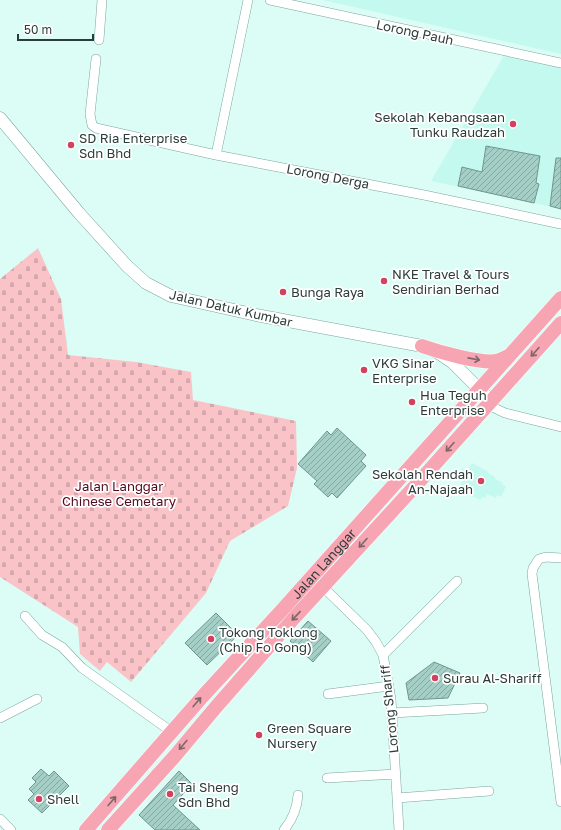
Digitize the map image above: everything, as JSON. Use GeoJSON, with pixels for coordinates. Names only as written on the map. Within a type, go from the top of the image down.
{"type":"FeatureCollection","features":[{"type":"Feature","properties":{"kind":"main road","name":"Jalan Datuk Kumbar"},"geometry":{"type":"LineString","coordinates":[[0,118],[74,208],[110,249],[146,283],[171,296],[196,303],[422,346],[437,352],[452,362],[479,389],[490,403]]}},
{"type":"Feature","properties":{"kind":"main road","name":"Jalan Langgar"},"geometry":{"type":"LineString","coordinates":[[86,830],[203,696],[561,298]]}},
{"type":"Feature","properties":{"kind":"main road","name":"Jalan Langgar"},"geometry":{"type":"LineString","coordinates":[[108,830],[174,757],[289,623],[561,323]]}},
{"type":"Feature","properties":{"kind":"main road"},"geometry":{"type":"LineString","coordinates":[[422,346],[442,353],[483,361],[499,361],[509,355]]}},
{"type":"Feature","properties":{"kind":"street"},"geometry":{"type":"LineString","coordinates":[[99,40],[102,0]]}},
{"type":"Feature","properties":{"kind":"street"},"geometry":{"type":"LineString","coordinates":[[216,155],[248,0]]}},
{"type":"Feature","properties":{"kind":"street","name":"Lorong Pauh"},"geometry":{"type":"LineString","coordinates":[[270,0],[561,64]]}},
{"type":"Feature","properties":{"kind":"street","name":"Lorong Derga"},"geometry":{"type":"LineString","coordinates":[[96,59],[90,114],[92,125],[96,128],[216,155],[424,195],[561,224]]}},
{"type":"Feature","properties":{"kind":"street"},"geometry":{"type":"LineString","coordinates":[[490,403],[504,412],[561,427]]}},
{"type":"Feature","properties":{"kind":"street"},"geometry":{"type":"LineString","coordinates":[[561,558],[546,557],[540,559],[533,568],[532,574],[561,802]]}},
{"type":"Feature","properties":{"kind":"street","name":"Lorong Shariff"},"geometry":{"type":"LineString","coordinates":[[312,576],[367,630],[383,655],[392,713],[399,830]]}},
{"type":"Feature","properties":{"kind":"street"},"geometry":{"type":"LineString","coordinates":[[383,655],[457,581]]}},
{"type":"Feature","properties":{"kind":"street"},"geometry":{"type":"LineString","coordinates":[[25,616],[42,635],[62,647],[82,668],[172,732]]}},
{"type":"Feature","properties":{"kind":"street"},"geometry":{"type":"LineString","coordinates":[[328,694],[389,686]]}},
{"type":"Feature","properties":{"kind":"street"},"geometry":{"type":"LineString","coordinates":[[0,718],[37,699]]}},
{"type":"Feature","properties":{"kind":"street"},"geometry":{"type":"LineString","coordinates":[[392,713],[483,708]]}},
{"type":"Feature","properties":{"kind":"street"},"geometry":{"type":"LineString","coordinates":[[327,778],[396,774]]}},
{"type":"Feature","properties":{"kind":"street"},"geometry":{"type":"LineString","coordinates":[[397,798],[489,791]]}},
{"type":"Feature","properties":{"kind":"street"},"geometry":{"type":"LineString","coordinates":[[284,830],[294,817],[298,795]]}},
{"type":"Feature","properties":{"kind":"street"},"geometry":{"type":"LineString","coordinates":[[0,819],[11,830]]}},
{"type":"Feature","properties":{"kind":"shaded area"},"geometry":{"type":"Polygon","coordinates":[[[323,0],[561,0],[561,54],[323,0]]]}},
{"type":"Feature","properties":{"kind":"shaded area","name":"Sekolah Kebangsaan Tunku Raudzah"},"geometry":{"type":"Polygon","coordinates":[[[505,54],[561,66],[561,209],[431,181],[505,54]]]}},
{"type":"Feature","properties":{"kind":"shaded area","name":"Sekolah Rendah An-Najaah"},"geometry":{"type":"Polygon","coordinates":[[[472,463],[489,472],[488,473],[495,477],[495,479],[503,483],[502,485],[506,486],[501,497],[497,495],[496,498],[487,494],[485,498],[482,497],[480,500],[463,492],[464,490],[459,488],[463,480],[457,477],[462,468],[468,471],[472,463]]]}},
{"type":"Feature","properties":{"kind":"green space","name":"Jalan Langgar Chinese Cemetary"},"geometry":{"type":"Polygon","coordinates":[[[38,248],[61,299],[68,355],[136,362],[191,372],[193,400],[296,421],[297,468],[288,506],[230,541],[206,593],[131,682],[107,662],[100,671],[80,654],[78,627],[0,577],[0,279],[38,248]]]}},
{"type":"Feature","properties":{"kind":"building"},"geometry":{"type":"Polygon","coordinates":[[[486,146],[540,156],[536,183],[539,184],[534,203],[458,186],[462,167],[482,172],[486,146]]]}},
{"type":"Feature","properties":{"kind":"building"},"geometry":{"type":"Polygon","coordinates":[[[556,158],[561,158],[561,209],[550,206],[556,158]]]}},
{"type":"Feature","properties":{"kind":"building"},"geometry":{"type":"Polygon","coordinates":[[[337,428],[366,455],[361,461],[366,466],[337,498],[332,493],[328,497],[314,484],[317,481],[298,464],[327,431],[331,435],[337,428]]]}},
{"type":"Feature","properties":{"kind":"building","name":"Tokong Toklong (Chip Fo Gong)"},"geometry":{"type":"Polygon","coordinates":[[[216,613],[238,635],[207,665],[185,643],[216,613]]]}},
{"type":"Feature","properties":{"kind":"building"},"geometry":{"type":"Polygon","coordinates":[[[308,621],[331,641],[313,662],[290,641],[308,621]]]}},
{"type":"Feature","properties":{"kind":"building","name":"Surau Al-Shariff"},"geometry":{"type":"Polygon","coordinates":[[[434,662],[460,673],[448,698],[409,700],[406,683],[434,662]]]}},
{"type":"Feature","properties":{"kind":"building"},"geometry":{"type":"Polygon","coordinates":[[[41,769],[49,776],[54,771],[69,786],[42,813],[28,800],[34,794],[29,789],[36,782],[32,778],[41,769]]]}},
{"type":"Feature","properties":{"kind":"building","name":"Tai Sheng Sdn Bhd"},"geometry":{"type":"Polygon","coordinates":[[[179,771],[192,784],[173,805],[200,830],[155,830],[139,815],[179,771]]]}},
{"type":"Feature","properties":{"kind":"place","name":"Sekolah Kebangsaan Tunku Raudzah"},"geometry":{"type":"Point","coordinates":[513,124]}},
{"type":"Feature","properties":{"kind":"place","name":"SD Ria Enterprise Sdn Bhd"},"geometry":{"type":"Point","coordinates":[71,145]}},
{"type":"Feature","properties":{"kind":"place","name":"NKE Travel & Tours Sendirian Berhad"},"geometry":{"type":"Point","coordinates":[384,281]}},
{"type":"Feature","properties":{"kind":"place","name":"Bunga Raya"},"geometry":{"type":"Point","coordinates":[283,292]}},
{"type":"Feature","properties":{"kind":"place","name":"VKG Sinar Enterprise"},"geometry":{"type":"Point","coordinates":[364,370]}},
{"type":"Feature","properties":{"kind":"place","name":"Hua Teguh Enterprise"},"geometry":{"type":"Point","coordinates":[412,402]}},
{"type":"Feature","properties":{"kind":"place","name":"Sekolah Rendah An-Najaah"},"geometry":{"type":"Point","coordinates":[481,481]}},
{"type":"Feature","properties":{"kind":"place","name":"Tokong Toklong (Chip Fo Gong)"},"geometry":{"type":"Point","coordinates":[211,639]}},
{"type":"Feature","properties":{"kind":"place","name":"Surau Al-Shariff"},"geometry":{"type":"Point","coordinates":[435,678]}},
{"type":"Feature","properties":{"kind":"place","name":"Green Square Nursery"},"geometry":{"type":"Point","coordinates":[259,735]}},
{"type":"Feature","properties":{"kind":"place","name":"Tai Sheng Sdn Bhd"},"geometry":{"type":"Point","coordinates":[170,794]}},
{"type":"Feature","properties":{"kind":"place","name":"Shell"},"geometry":{"type":"Point","coordinates":[39,799]}}]}
